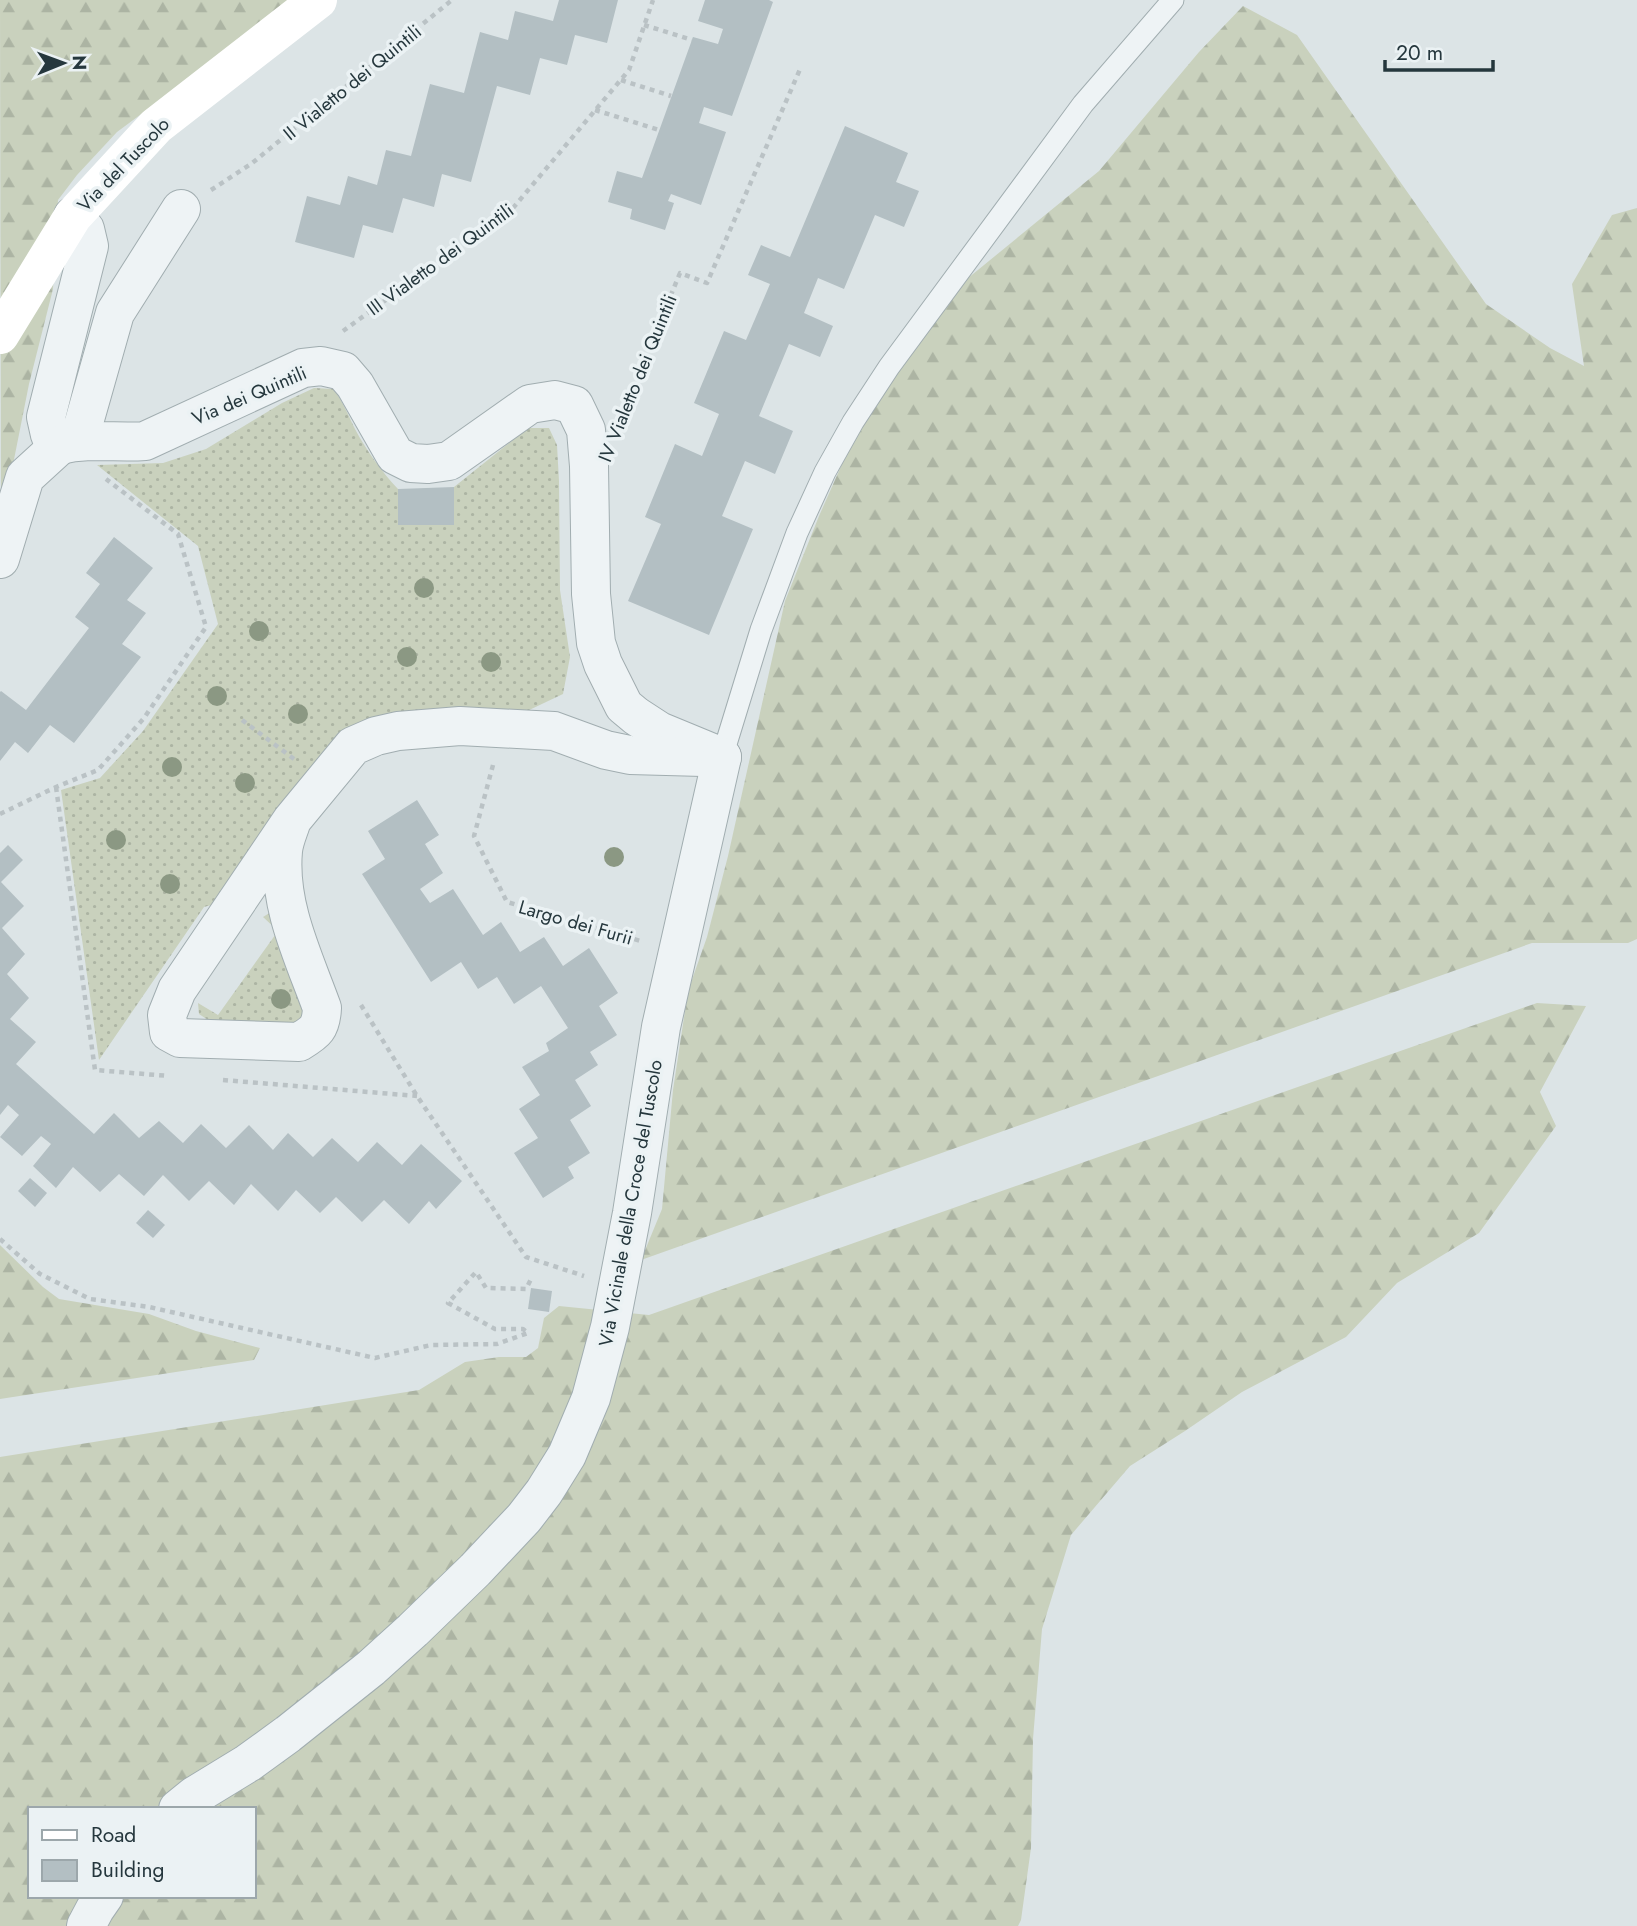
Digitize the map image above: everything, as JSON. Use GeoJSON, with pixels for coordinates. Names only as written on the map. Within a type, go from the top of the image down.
{"type":"FeatureCollection","features":[{"type":"Feature","properties":{"kind":"street","name":"Via del Tuscolo"},"geometry":{"type":"LineString","coordinates":[[0,335],[73,216],[156,126],[318,0]]}},
{"type":"Feature","properties":{"kind":"street"},"geometry":{"type":"LineString","coordinates":[[0,559],[25,477],[69,442],[115,313],[181,209]]}},
{"type":"Feature","properties":{"kind":"street"},"geometry":{"type":"LineString","coordinates":[[69,442],[50,435],[46,417],[89,246],[85,229],[73,216]]}},
{"type":"Feature","properties":{"kind":"street","name":"Via dei Quintili"},"geometry":{"type":"LineString","coordinates":[[69,442],[145,441],[303,368],[321,366],[343,371],[355,385],[395,455],[411,463],[449,461],[530,404],[555,400],[574,405],[586,430],[592,594],[596,643],[603,664],[624,706],[636,716],[659,731],[722,757]]}},
{"type":"Feature","properties":{"kind":"street"},"geometry":{"type":"LineString","coordinates":[[292,820],[283,848],[282,870],[288,914],[322,1008],[321,1020],[314,1033],[299,1042],[180,1038],[169,1032],[167,1015],[177,990],[292,820],[353,746],[376,736],[398,732],[460,726],[503,727],[554,732],[606,750],[631,755],[722,757]]}},
{"type":"Feature","properties":{"kind":"street","name":"Via Vicinale della Croce del Tuscolo"},"geometry":{"type":"LineString","coordinates":[[180,1807],[288,1734],[371,1668],[444,1600],[529,1511],[567,1455],[585,1415],[619,1286],[661,1027],[722,757]]}},
{"type":"Feature","properties":{"kind":"street"},"geometry":{"type":"LineString","coordinates":[[86,1926],[103,1898]]}},
{"type":"Feature","properties":{"kind":"lane"},"geometry":{"type":"LineString","coordinates":[[722,757],[761,630],[797,533],[825,472],[853,422],[889,367],[1083,104],[1173,0]]}},
{"type":"Feature","properties":{"kind":"path","name":"II Vialetto dei Quintili"},"geometry":{"type":"LineString","coordinates":[[181,209],[251,164],[452,0]]}},
{"type":"Feature","properties":{"kind":"path","name":"III Vialetto dei Quintili"},"geometry":{"type":"LineString","coordinates":[[303,368],[348,326],[508,214],[629,70],[653,0]]}},
{"type":"Feature","properties":{"kind":"path"},"geometry":{"type":"LineString","coordinates":[[644,25],[692,40]]}},
{"type":"Feature","properties":{"kind":"path","name":"IV Vialetto dei Quintili"},"geometry":{"type":"LineString","coordinates":[[617,426],[680,273],[707,283],[801,67]]}},
{"type":"Feature","properties":{"kind":"path"},"geometry":{"type":"LineString","coordinates":[[621,80],[671,96]]}},
{"type":"Feature","properties":{"kind":"path"},"geometry":{"type":"LineString","coordinates":[[595,110],[659,130]]}},
{"type":"Feature","properties":{"kind":"path"},"geometry":{"type":"LineString","coordinates":[[0,814],[98,770],[144,718],[206,627],[178,534],[69,442]]}},
{"type":"Feature","properties":{"kind":"path"},"geometry":{"type":"LineString","coordinates":[[242,720],[302,765]]}},
{"type":"Feature","properties":{"kind":"path","name":"Largo dei Furii"},"geometry":{"type":"LineString","coordinates":[[503,727],[474,836],[507,902],[649,943]]}},
{"type":"Feature","properties":{"kind":"path"},"geometry":{"type":"LineString","coordinates":[[56,787],[95,1070],[170,1076]]}},
{"type":"Feature","properties":{"kind":"path"},"geometry":{"type":"LineString","coordinates":[[356,996],[417,1096],[526,1257],[619,1286]]}},
{"type":"Feature","properties":{"kind":"path"},"geometry":{"type":"LineString","coordinates":[[211,1079],[417,1096]]}},
{"type":"Feature","properties":{"kind":"path"},"geometry":{"type":"LineString","coordinates":[[0,1238],[40,1274],[90,1299],[149,1307],[375,1358],[431,1345],[497,1344],[528,1333],[523,1329],[495,1329],[447,1303],[476,1272],[486,1288],[526,1289],[531,1277]]}},
{"type":"Feature","properties":{"kind":"green space"},"geometry":{"type":"Polygon","coordinates":[[[0,0],[295,0],[117,132],[58,200],[53,289],[29,384],[1,525],[0,0]]]}},
{"type":"Feature","properties":{"kind":"green space"},"geometry":{"type":"Polygon","coordinates":[[[1243,6],[1297,35],[1486,304],[1550,348],[1584,366],[1572,284],[1612,215],[1637,208],[1637,939],[1628,943],[1532,943],[641,1260],[662,1209],[673,1090],[688,991],[707,937],[728,856],[785,601],[854,437],[962,283],[1099,171],[1199,52],[1243,6]]]}},
{"type":"Feature","properties":{"kind":"green space"},"geometry":{"type":"Polygon","coordinates":[[[314,388],[333,389],[369,453],[398,489],[398,525],[454,525],[454,487],[528,428],[549,428],[557,445],[560,590],[570,657],[563,694],[525,712],[376,725],[226,901],[204,907],[99,1060],[61,790],[100,778],[143,731],[218,624],[198,546],[97,465],[163,463],[206,449],[282,403],[314,388]]]}},
{"type":"Feature","properties":{"kind":"green space"},"geometry":{"type":"Polygon","coordinates":[[[271,912],[311,1005],[305,1024],[211,1022],[199,1014],[198,1003],[218,1015],[278,931],[263,917],[271,912]]]}},
{"type":"Feature","properties":{"kind":"green space"},"geometry":{"type":"Polygon","coordinates":[[[1537,1003],[1586,1006],[1540,1092],[1556,1126],[1479,1233],[1397,1283],[1346,1337],[1242,1392],[1130,1466],[1071,1535],[1042,1629],[1033,1739],[1031,1848],[1018,1926],[0,1926],[0,1457],[419,1390],[465,1362],[499,1357],[526,1357],[538,1348],[544,1318],[559,1306],[649,1315],[1537,1003]]]}},
{"type":"Feature","properties":{"kind":"green space"},"geometry":{"type":"Polygon","coordinates":[[[0,1245],[59,1299],[149,1314],[196,1331],[260,1348],[254,1360],[0,1399],[0,1245]]]}},
{"type":"Feature","properties":{"kind":"building"},"geometry":{"type":"Polygon","coordinates":[[[559,0],[618,0],[607,43],[575,35],[567,65],[540,58],[530,95],[497,86],[471,182],[442,174],[434,207],[403,198],[393,233],[363,225],[354,258],[295,242],[307,196],[340,205],[348,176],[377,185],[386,150],[411,156],[430,84],[464,93],[480,32],[508,40],[515,11],[553,21],[559,0]]]}},
{"type":"Feature","properties":{"kind":"building"},"geometry":{"type":"Polygon","coordinates":[[[705,0],[773,2],[732,116],[704,107],[699,123],[726,132],[701,205],[671,194],[668,201],[674,203],[665,230],[630,219],[632,209],[608,202],[617,171],[642,178],[693,37],[718,44],[723,29],[698,21],[705,0]]]}},
{"type":"Feature","properties":{"kind":"building"},"geometry":{"type":"Polygon","coordinates":[[[845,126],[908,153],[896,182],[919,191],[904,227],[875,215],[844,289],[818,278],[804,313],[833,326],[820,357],[789,344],[759,416],[793,431],[775,474],[745,461],[722,516],[753,529],[709,635],[628,601],[661,524],[645,517],[675,444],[702,456],[719,414],[694,403],[724,331],[746,340],[770,284],[748,275],[761,245],[790,257],[845,126]]]}},
{"type":"Feature","properties":{"kind":"building"},"geometry":{"type":"Polygon","coordinates":[[[454,487],[454,525],[398,525],[398,489],[454,487]]]}},
{"type":"Feature","properties":{"kind":"building"},"geometry":{"type":"Polygon","coordinates":[[[114,537],[153,568],[127,600],[146,613],[122,644],[141,657],[74,743],[50,725],[28,753],[15,742],[0,761],[0,692],[26,710],[89,628],[75,617],[100,584],[86,573],[114,537]]]}},
{"type":"Feature","properties":{"kind":"building"},"geometry":{"type":"Polygon","coordinates":[[[417,800],[439,835],[425,844],[443,873],[420,889],[430,903],[453,889],[483,935],[501,922],[520,952],[544,937],[563,966],[589,948],[618,993],[599,1006],[617,1035],[590,1052],[598,1065],[575,1080],[591,1106],[570,1120],[590,1153],[568,1167],[574,1178],[543,1198],[514,1153],[538,1138],[519,1109],[540,1095],[522,1067],[549,1051],[546,1043],[568,1028],[541,986],[514,1004],[497,977],[478,989],[461,962],[431,982],[362,874],[385,859],[368,831],[417,800]]]}},
{"type":"Feature","properties":{"kind":"building"},"geometry":{"type":"Polygon","coordinates":[[[8,845],[23,860],[1,882],[24,906],[2,928],[25,954],[7,974],[29,998],[10,1019],[36,1042],[16,1064],[94,1134],[114,1113],[139,1138],[159,1121],[183,1143],[201,1124],[226,1148],[249,1125],[273,1150],[288,1133],[313,1157],[332,1138],[358,1162],[377,1142],[402,1165],[421,1144],[462,1181],[436,1209],[429,1201],[409,1224],[384,1200],[362,1222],[336,1197],[320,1213],[296,1190],[278,1211],[251,1184],[234,1205],[209,1181],[189,1201],[163,1175],[144,1196],[119,1174],[100,1192],[73,1167],[56,1188],[33,1166],[51,1144],[41,1136],[22,1156],[0,1137],[19,1115],[8,1105],[0,1115],[0,853],[8,845]]]}},
{"type":"Feature","properties":{"kind":"building"},"geometry":{"type":"Polygon","coordinates":[[[30,1178],[47,1193],[35,1207],[18,1191],[30,1178]]]}},
{"type":"Feature","properties":{"kind":"building"},"geometry":{"type":"Polygon","coordinates":[[[148,1210],[165,1225],[153,1238],[136,1223],[148,1210]]]}},
{"type":"Feature","properties":{"kind":"building"},"geometry":{"type":"Polygon","coordinates":[[[531,1288],[552,1291],[549,1312],[528,1309],[531,1288]]]}}]}
